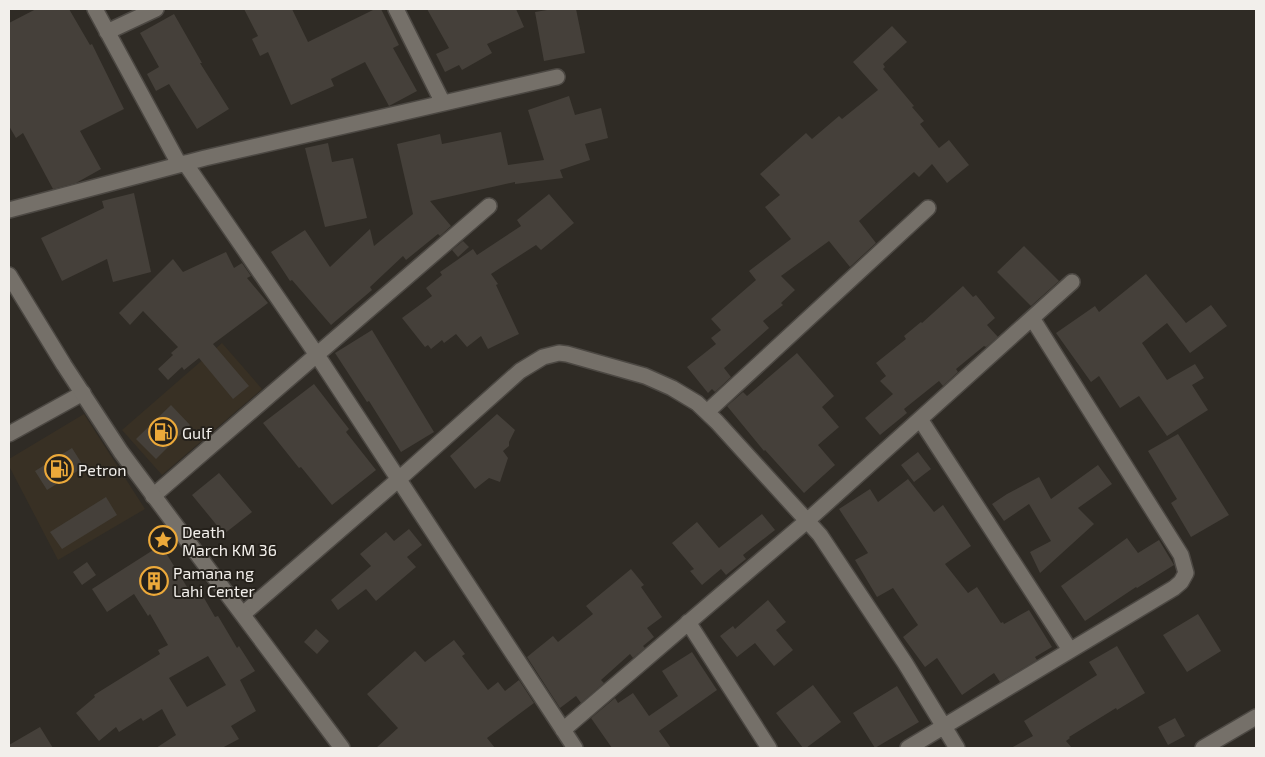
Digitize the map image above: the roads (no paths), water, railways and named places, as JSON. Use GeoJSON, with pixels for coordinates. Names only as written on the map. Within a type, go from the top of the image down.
{"type":"FeatureCollection","features":[{"type":"Feature","properties":{"kind":"street"},"geometry":{"type":"LineString","coordinates":[[95,9],[182,164],[317,355],[575,748]]}},
{"type":"Feature","properties":{"kind":"street"},"geometry":{"type":"LineString","coordinates":[[107,32],[156,9]]}},
{"type":"Feature","properties":{"kind":"street"},"geometry":{"type":"LineString","coordinates":[[396,9],[444,103]]}},
{"type":"Feature","properties":{"kind":"street"},"geometry":{"type":"LineString","coordinates":[[9,210],[182,164],[557,77]]}},
{"type":"Feature","properties":{"kind":"street"},"geometry":{"type":"LineString","coordinates":[[153,496],[489,206]]}},
{"type":"Feature","properties":{"kind":"street"},"geometry":{"type":"LineString","coordinates":[[707,412],[928,208]]}},
{"type":"Feature","properties":{"kind":"street"},"geometry":{"type":"LineString","coordinates":[[9,275],[121,452],[342,748]]}},
{"type":"Feature","properties":{"kind":"street"},"geometry":{"type":"LineString","coordinates":[[563,730],[808,520],[1072,282]]}},
{"type":"Feature","properties":{"kind":"street"},"geometry":{"type":"LineString","coordinates":[[908,748],[1174,588],[1184,577],[1186,567],[1181,555],[1032,318]]}},
{"type":"Feature","properties":{"kind":"street"},"geometry":{"type":"LineString","coordinates":[[243,614],[520,370],[535,360],[552,354],[578,356],[645,376],[689,398],[707,412],[750,456],[820,534],[900,656],[957,748]]}},
{"type":"Feature","properties":{"kind":"street"},"geometry":{"type":"LineString","coordinates":[[9,434],[83,393]]}},
{"type":"Feature","properties":{"kind":"street"},"geometry":{"type":"LineString","coordinates":[[920,419],[1070,650]]}},
{"type":"Feature","properties":{"kind":"street"},"geometry":{"type":"LineString","coordinates":[[688,622],[769,748]]}},
{"type":"Feature","properties":{"kind":"street"},"geometry":{"type":"LineString","coordinates":[[1203,748],[1256,716]]}},
{"type":"Feature","properties":{"kind":"place","name":"Gulf"},"geometry":{"type":"Point","coordinates":[163,432]}},
{"type":"Feature","properties":{"kind":"place","name":"Petron"},"geometry":{"type":"Point","coordinates":[59,469]}},
{"type":"Feature","properties":{"kind":"place","name":"Death March KM 36"},"geometry":{"type":"Point","coordinates":[163,540]}},
{"type":"Feature","properties":{"kind":"place","name":"Pamana ng Lahi Center"},"geometry":{"type":"Point","coordinates":[154,581]}}]}
